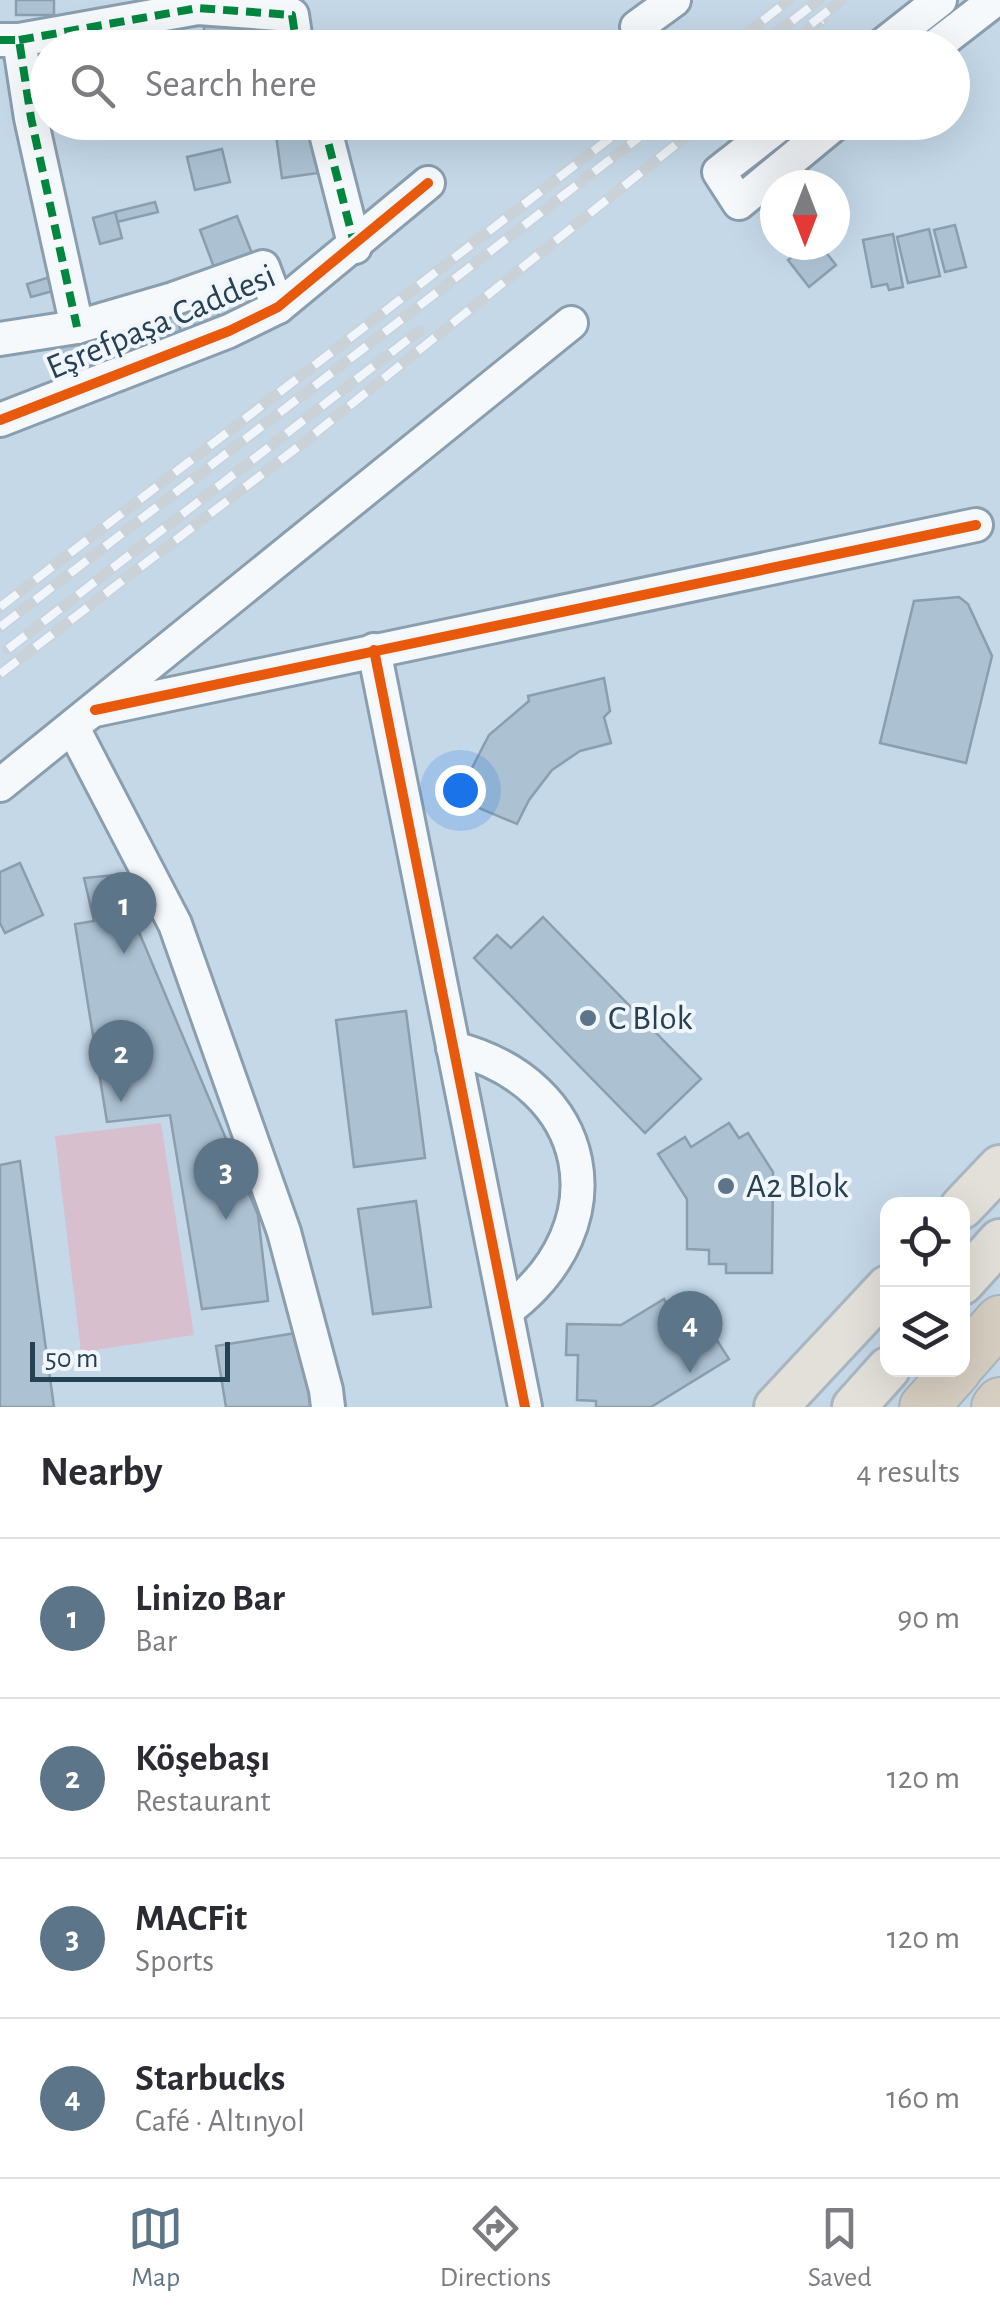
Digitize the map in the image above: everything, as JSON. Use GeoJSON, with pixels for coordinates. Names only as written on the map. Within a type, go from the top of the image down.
{"type":"FeatureCollection","features":[{"type":"Feature","properties":{"kind":"highway"},"geometry":{"type":"LineString","coordinates":[[970,1354],[1000,1320]]}},
{"type":"Feature","properties":{"kind":"highway"},"geometry":{"type":"LineString","coordinates":[[924,1407],[951,1377]]}},
{"type":"Feature","properties":{"kind":"main road"},"geometry":{"type":"LineString","coordinates":[[970,1199],[1000,1167]]}},
{"type":"Feature","properties":{"kind":"main road"},"geometry":{"type":"LineString","coordinates":[[970,1275],[1000,1241]]}},
{"type":"Feature","properties":{"kind":"main road"},"geometry":{"type":"LineString","coordinates":[[776,1407],[880,1296]]}},
{"type":"Feature","properties":{"kind":"main road"},"geometry":{"type":"LineString","coordinates":[[854,1407],[880,1377]]}},
{"type":"Feature","properties":{"kind":"street"},"geometry":{"type":"LineString","coordinates":[[637,28],[674,0]]}},
{"type":"Feature","properties":{"kind":"street"},"geometry":{"type":"LineString","coordinates":[[902,30],[940,0]]}},
{"type":"Feature","properties":{"kind":"street"},"geometry":{"type":"LineString","coordinates":[[956,30],[994,0]]}},
{"type":"Feature","properties":{"kind":"street"},"geometry":{"type":"LineString","coordinates":[[68,30],[198,8],[292,16],[294,30]]}},
{"type":"Feature","properties":{"kind":"street"},"geometry":{"type":"LineString","coordinates":[[9,40],[26,120]]}},
{"type":"Feature","properties":{"kind":"street"},"geometry":{"type":"LineString","coordinates":[[31,140],[77,326]]}},
{"type":"Feature","properties":{"kind":"street"},"geometry":{"type":"LineString","coordinates":[[327,140],[354,247]]}},
{"type":"Feature","properties":{"kind":"street"},"geometry":{"type":"LineString","coordinates":[[759,140],[719,172],[739,203],[815,140]]}},
{"type":"Feature","properties":{"kind":"street","name":"Eşrefpaşa Caddesi"},"geometry":{"type":"LineString","coordinates":[[0,420],[229,330],[278,306],[428,184]]}},
{"type":"Feature","properties":{"kind":"street"},"geometry":{"type":"LineString","coordinates":[[0,339],[77,326],[263,267],[278,306]]}},
{"type":"Feature","properties":{"kind":"street"},"geometry":{"type":"LineString","coordinates":[[0,786],[570,323]]}},
{"type":"Feature","properties":{"kind":"street"},"geometry":{"type":"LineString","coordinates":[[84,719],[374,650],[976,525]]}},
{"type":"Feature","properties":{"kind":"street"},"geometry":{"type":"LineString","coordinates":[[374,650],[525,1407]]}},
{"type":"Feature","properties":{"kind":"street"},"geometry":{"type":"LineString","coordinates":[[84,719],[175,924],[284,1232],[328,1407]]}},
{"type":"Feature","properties":{"kind":"street"},"geometry":{"type":"LineString","coordinates":[[453,1048],[491,1060],[533,1088],[555,1115],[576,1159],[578,1201],[569,1236],[540,1284],[506,1311]]}},
{"type":"Feature","properties":{"kind":"shaded area"},"geometry":{"type":"Polygon","coordinates":[[[161,1123],[194,1335],[81,1352],[55,1136],[161,1123]]]}},
{"type":"Feature","properties":{"kind":"building"},"geometry":{"type":"Polygon","coordinates":[[[16,0],[54,0],[54,15],[16,15],[16,0]]]}},
{"type":"Feature","properties":{"kind":"building"},"geometry":{"type":"Polygon","coordinates":[[[204,25],[242,25],[242,30],[204,30],[204,25]]]}},
{"type":"Feature","properties":{"kind":"building"},"geometry":{"type":"Polygon","coordinates":[[[277,140],[313,140],[318,173],[282,178],[277,140]]]}},
{"type":"Feature","properties":{"kind":"building"},"geometry":{"type":"Polygon","coordinates":[[[222,149],[230,182],[195,190],[187,157],[222,149]]]}},
{"type":"Feature","properties":{"kind":"building"},"geometry":{"type":"Polygon","coordinates":[[[155,202],[158,212],[117,222],[115,212],[155,202]]]}},
{"type":"Feature","properties":{"kind":"building"},"geometry":{"type":"Polygon","coordinates":[[[115,212],[122,238],[100,244],[93,218],[115,212]]]}},
{"type":"Feature","properties":{"kind":"building"},"geometry":{"type":"Polygon","coordinates":[[[237,216],[253,256],[215,270],[200,230],[237,216]]]}},
{"type":"Feature","properties":{"kind":"building"},"geometry":{"type":"Polygon","coordinates":[[[955,225],[966,267],[945,272],[934,230],[955,225]]]}},
{"type":"Feature","properties":{"kind":"building"},"geometry":{"type":"Polygon","coordinates":[[[929,229],[940,276],[908,283],[897,237],[929,229]]]}},
{"type":"Feature","properties":{"kind":"building"},"geometry":{"type":"Polygon","coordinates":[[[893,234],[903,287],[872,287],[863,240],[893,234]]]}},
{"type":"Feature","properties":{"kind":"building"},"geometry":{"type":"Polygon","coordinates":[[[788,260],[832,260],[836,265],[809,287],[788,260]]]}},
{"type":"Feature","properties":{"kind":"building"},"geometry":{"type":"Polygon","coordinates":[[[50,277],[53,291],[31,297],[27,284],[50,277]]]}},
{"type":"Feature","properties":{"kind":"building"},"geometry":{"type":"Polygon","coordinates":[[[212,290],[221,324],[196,331],[186,298],[212,290]]]}},
{"type":"Feature","properties":{"kind":"building"},"geometry":{"type":"Polygon","coordinates":[[[174,307],[183,339],[158,346],[149,315],[174,307]]]}},
{"type":"Feature","properties":{"kind":"building"},"geometry":{"type":"Polygon","coordinates":[[[143,320],[153,356],[133,362],[123,326],[143,320]]]}},
{"type":"Feature","properties":{"kind":"building"},"geometry":{"type":"Polygon","coordinates":[[[75,334],[89,380],[69,385],[55,339],[75,334]]]}},
{"type":"Feature","properties":{"kind":"building"},"geometry":{"type":"Polygon","coordinates":[[[959,597],[968,604],[992,656],[966,763],[880,743],[914,601],[959,597]]]}},
{"type":"Feature","properties":{"kind":"building"},"geometry":{"type":"Polygon","coordinates":[[[604,678],[610,711],[604,717],[611,743],[580,751],[552,770],[517,824],[467,803],[470,798],[460,791],[489,735],[529,701],[528,696],[604,678]]]}},
{"type":"Feature","properties":{"kind":"building"},"geometry":{"type":"Polygon","coordinates":[[[20,863],[43,915],[5,933],[0,923],[0,872],[20,863]]]}},
{"type":"Feature","properties":{"kind":"building"},"geometry":{"type":"Polygon","coordinates":[[[115,875],[258,1215],[268,1301],[202,1309],[170,1115],[107,1122],[75,924],[94,921],[84,878],[115,875]]]}},
{"type":"Feature","properties":{"kind":"building","name":"C Blok"},"geometry":{"type":"Polygon","coordinates":[[[543,917],[701,1079],[645,1133],[474,958],[497,935],[511,948],[543,917]]]}},
{"type":"Feature","properties":{"kind":"building"},"geometry":{"type":"Polygon","coordinates":[[[406,1011],[425,1158],[354,1167],[336,1020],[406,1011]]]}},
{"type":"Feature","properties":{"kind":"building","name":"A2 Blok"},"geometry":{"type":"Polygon","coordinates":[[[729,1123],[739,1138],[748,1133],[773,1172],[772,1273],[726,1273],[726,1264],[709,1264],[709,1250],[687,1249],[687,1199],[658,1154],[685,1137],[691,1147],[729,1123]]]}},
{"type":"Feature","properties":{"kind":"building"},"geometry":{"type":"Polygon","coordinates":[[[20,1161],[54,1407],[0,1407],[0,1165],[20,1161]]]}},
{"type":"Feature","properties":{"kind":"building"},"geometry":{"type":"Polygon","coordinates":[[[416,1201],[431,1307],[373,1314],[358,1209],[416,1201]]]}},
{"type":"Feature","properties":{"kind":"building"},"geometry":{"type":"Polygon","coordinates":[[[664,1299],[675,1318],[688,1310],[696,1324],[704,1320],[729,1359],[651,1407],[596,1407],[596,1401],[577,1400],[578,1355],[566,1355],[567,1324],[621,1325],[664,1299]]]}},
{"type":"Feature","properties":{"kind":"building"},"geometry":{"type":"Polygon","coordinates":[[[302,1332],[316,1407],[226,1407],[216,1346],[302,1332]]]}},
{"type":"Feature","properties":{"kind":"railway"},"geometry":{"type":"LineString","coordinates":[[751,30],[789,0]]}},
{"type":"Feature","properties":{"kind":"railway"},"geometry":{"type":"LineString","coordinates":[[780,30],[819,0]]}},
{"type":"Feature","properties":{"kind":"railway"},"geometry":{"type":"LineString","coordinates":[[811,24],[842,0]]}},
{"type":"Feature","properties":{"kind":"railway"},"geometry":{"type":"LineString","coordinates":[[809,30],[822,20]]}},
{"type":"Feature","properties":{"kind":"railway"},"geometry":{"type":"LineString","coordinates":[[0,607],[608,140]]}},
{"type":"Feature","properties":{"kind":"railway"},"geometry":{"type":"LineString","coordinates":[[0,627],[636,140]]}},
{"type":"Feature","properties":{"kind":"railway"},"geometry":{"type":"LineString","coordinates":[[0,674],[303,443],[682,140]]}},
{"type":"Feature","properties":{"kind":"railway"},"geometry":{"type":"LineString","coordinates":[[8,649],[419,331]]}},
{"type":"Feature","properties":{"kind":"marked path"},"geometry":{"type":"LineString","coordinates":[[75,30],[198,8],[292,15],[294,30]]}},
{"type":"Feature","properties":{"kind":"marked path"},"geometry":{"type":"LineString","coordinates":[[19,40],[30,38]]}},
{"type":"Feature","properties":{"kind":"marked path"},"geometry":{"type":"LineString","coordinates":[[0,40],[19,40],[30,112]]}},
{"type":"Feature","properties":{"kind":"marked path"},"geometry":{"type":"LineString","coordinates":[[36,140],[77,327]]}},
{"type":"Feature","properties":{"kind":"marked path"},"geometry":{"type":"LineString","coordinates":[[328,140],[355,247]]}},
{"type":"Feature","properties":{"kind":"cycle path"},"geometry":{"type":"LineString","coordinates":[[0,420],[229,331],[278,307],[428,183]]}},
{"type":"Feature","properties":{"kind":"cycle path"},"geometry":{"type":"LineString","coordinates":[[95,710],[976,525]]}},
{"type":"Feature","properties":{"kind":"cycle path"},"geometry":{"type":"LineString","coordinates":[[374,650],[525,1407]]}},
{"type":"Feature","properties":{"kind":"place","name":"Linizo Bar"},"geometry":{"type":"Point","coordinates":[124,954]}},
{"type":"Feature","properties":{"kind":"place","name":"C Blok"},"geometry":{"type":"Point","coordinates":[588,1018]}},
{"type":"Feature","properties":{"kind":"place","name":"Köşebaşı"},"geometry":{"type":"Point","coordinates":[121,1102]}},
{"type":"Feature","properties":{"kind":"place","name":"A2 Blok"},"geometry":{"type":"Point","coordinates":[726,1186]}},
{"type":"Feature","properties":{"kind":"place","name":"MACFit"},"geometry":{"type":"Point","coordinates":[226,1220]}},
{"type":"Feature","properties":{"kind":"place","name":"Starbucks"},"geometry":{"type":"Point","coordinates":[690,1373]}}]}
